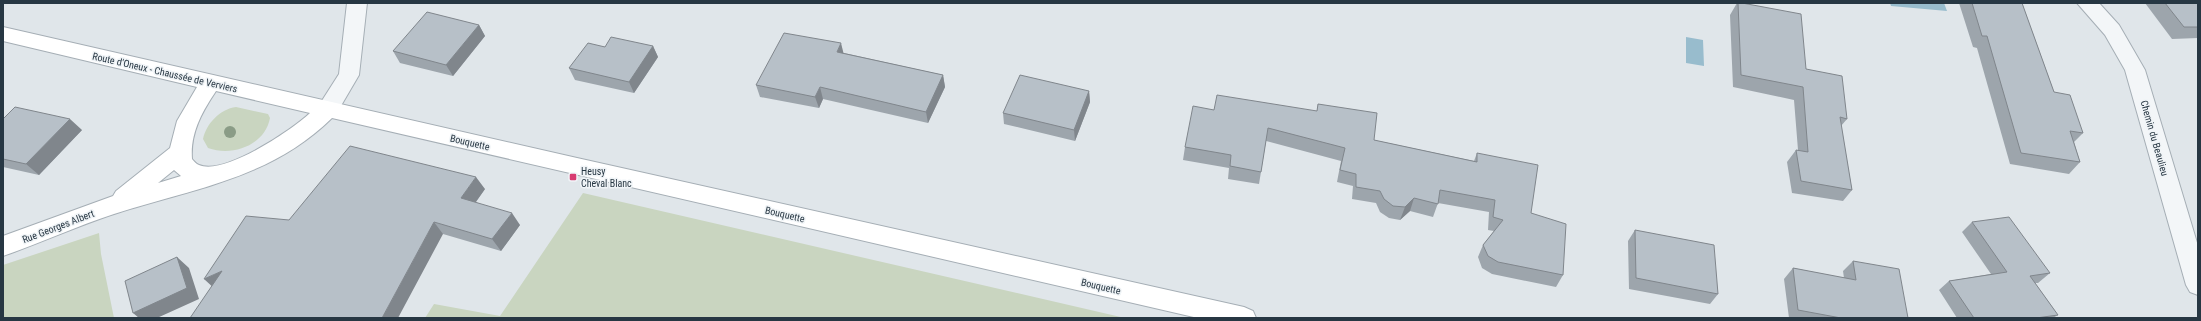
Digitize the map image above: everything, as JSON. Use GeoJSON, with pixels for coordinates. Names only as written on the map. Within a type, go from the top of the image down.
{"type":"FeatureCollection","features":[{"type":"Feature","properties":{"kind":"main road","name":"Route d'Oneux - Chaussée de Verviers"},"geometry":{"type":"LineString","coordinates":[[3,34],[327,110]]}},
{"type":"Feature","properties":{"kind":"main road"},"geometry":{"type":"LineString","coordinates":[[179,153],[181,137],[189,118],[211,83]]}},
{"type":"Feature","properties":{"kind":"main road","name":"Rue Georges Albert"},"geometry":{"type":"LineString","coordinates":[[3,246],[113,205],[214,175],[253,161],[294,140],[314,124],[327,110]]}},
{"type":"Feature","properties":{"kind":"main road","name":"Bouquette"},"geometry":{"type":"LineString","coordinates":[[327,110],[1244,318]]}},
{"type":"Feature","properties":{"kind":"main road","name":"Rue Georges Albert"},"geometry":{"type":"LineString","coordinates":[[113,205],[179,153],[181,163],[194,174],[214,175]]}},
{"type":"Feature","properties":{"kind":"street"},"geometry":{"type":"LineString","coordinates":[[327,110],[349,75],[357,3]]}},
{"type":"Feature","properties":{"kind":"street","name":"Chemin du Beaulieu"},"geometry":{"type":"LineString","coordinates":[[2087,3],[2112,30],[2135,70],[2198,285]]}},
{"type":"Feature","properties":{"kind":"green space"},"geometry":{"type":"Polygon","coordinates":[[[236,107],[268,114],[270,118],[262,135],[255,142],[237,150],[228,151],[208,148],[203,139],[207,128],[219,114],[230,108],[236,107]]]}},
{"type":"Feature","properties":{"kind":"green space"},"geometry":{"type":"Polygon","coordinates":[[[583,193],[1125,318],[425,318],[434,304],[500,316],[583,193]]]}},
{"type":"Feature","properties":{"kind":"green space"},"geometry":{"type":"Polygon","coordinates":[[[99,233],[101,254],[114,318],[3,318],[3,265],[99,233]]]}},
{"type":"Feature","properties":{"kind":"water"},"geometry":{"type":"Polygon","coordinates":[[[1890,3],[1944,3],[1947,11],[1891,6],[1890,3]]]}},
{"type":"Feature","properties":{"kind":"water"},"geometry":{"type":"Polygon","coordinates":[[[1686,37],[1703,40],[1704,66],[1686,63],[1686,37]]]}},
{"type":"Feature","properties":{"kind":"building"},"geometry":{"type":"Polygon","coordinates":[[[1738,3],[1801,14],[1806,69],[1842,76],[1847,119],[1840,117],[1852,190],[1801,181],[1796,150],[1808,152],[1803,87],[1741,75],[1738,3]]]}},
{"type":"Feature","properties":{"kind":"building"},"geometry":{"type":"Polygon","coordinates":[[[1972,3],[2022,3],[2054,92],[2070,95],[2083,133],[2070,131],[2080,162],[2021,153],[1987,36],[1982,36],[1972,3]]]}},
{"type":"Feature","properties":{"kind":"building"},"geometry":{"type":"Polygon","coordinates":[[[2165,3],[2198,3],[2198,27],[2184,27],[2165,3]]]}},
{"type":"Feature","properties":{"kind":"building"},"geometry":{"type":"Polygon","coordinates":[[[427,12],[479,25],[446,65],[393,51],[427,12]]]}},
{"type":"Feature","properties":{"kind":"building"},"geometry":{"type":"Polygon","coordinates":[[[784,33],[841,43],[837,52],[943,75],[926,112],[820,87],[815,97],[756,85],[784,33]]]}},
{"type":"Feature","properties":{"kind":"building"},"geometry":{"type":"Polygon","coordinates":[[[611,37],[653,46],[629,82],[569,68],[588,43],[605,47],[611,37]]]}},
{"type":"Feature","properties":{"kind":"building"},"geometry":{"type":"Polygon","coordinates":[[[1020,75],[1089,91],[1074,130],[1003,113],[1020,75]]]}},
{"type":"Feature","properties":{"kind":"building"},"geometry":{"type":"Polygon","coordinates":[[[1217,95],[1317,111],[1318,104],[1377,113],[1374,140],[1477,162],[1477,153],[1538,165],[1531,213],[1566,224],[1563,275],[1498,262],[1488,256],[1483,245],[1503,220],[1493,217],[1495,200],[1440,190],[1438,204],[1414,198],[1405,207],[1393,206],[1384,199],[1380,191],[1356,187],[1356,174],[1340,170],[1345,148],[1268,128],[1261,172],[1230,166],[1231,155],[1185,147],[1193,106],[1214,110],[1217,95]]]}},
{"type":"Feature","properties":{"kind":"building"},"geometry":{"type":"Polygon","coordinates":[[[15,107],[70,119],[26,164],[3,159],[3,119],[15,107]]]}},
{"type":"Feature","properties":{"kind":"building"},"geometry":{"type":"Polygon","coordinates":[[[350,146],[476,177],[461,198],[512,213],[492,239],[434,222],[382,318],[190,318],[222,271],[204,279],[246,216],[289,220],[350,146]]]}},
{"type":"Feature","properties":{"kind":"building"},"geometry":{"type":"Polygon","coordinates":[[[2009,217],[2050,273],[2030,276],[2058,315],[2036,318],[1974,318],[1949,281],[2007,272],[1972,222],[2009,217]]]}},
{"type":"Feature","properties":{"kind":"building"},"geometry":{"type":"Polygon","coordinates":[[[1635,230],[1714,245],[1718,294],[1636,278],[1635,230]]]}},
{"type":"Feature","properties":{"kind":"building"},"geometry":{"type":"Polygon","coordinates":[[[177,257],[187,288],[133,313],[125,281],[177,257]]]}},
{"type":"Feature","properties":{"kind":"building"},"geometry":{"type":"Polygon","coordinates":[[[1853,261],[1899,269],[1908,318],[1841,318],[1798,310],[1793,268],[1856,280],[1853,261]]]}},
{"type":"Feature","properties":{"kind":"place","name":"Heusy Cheval Blanc"},"geometry":{"type":"Point","coordinates":[573,177]}}]}
